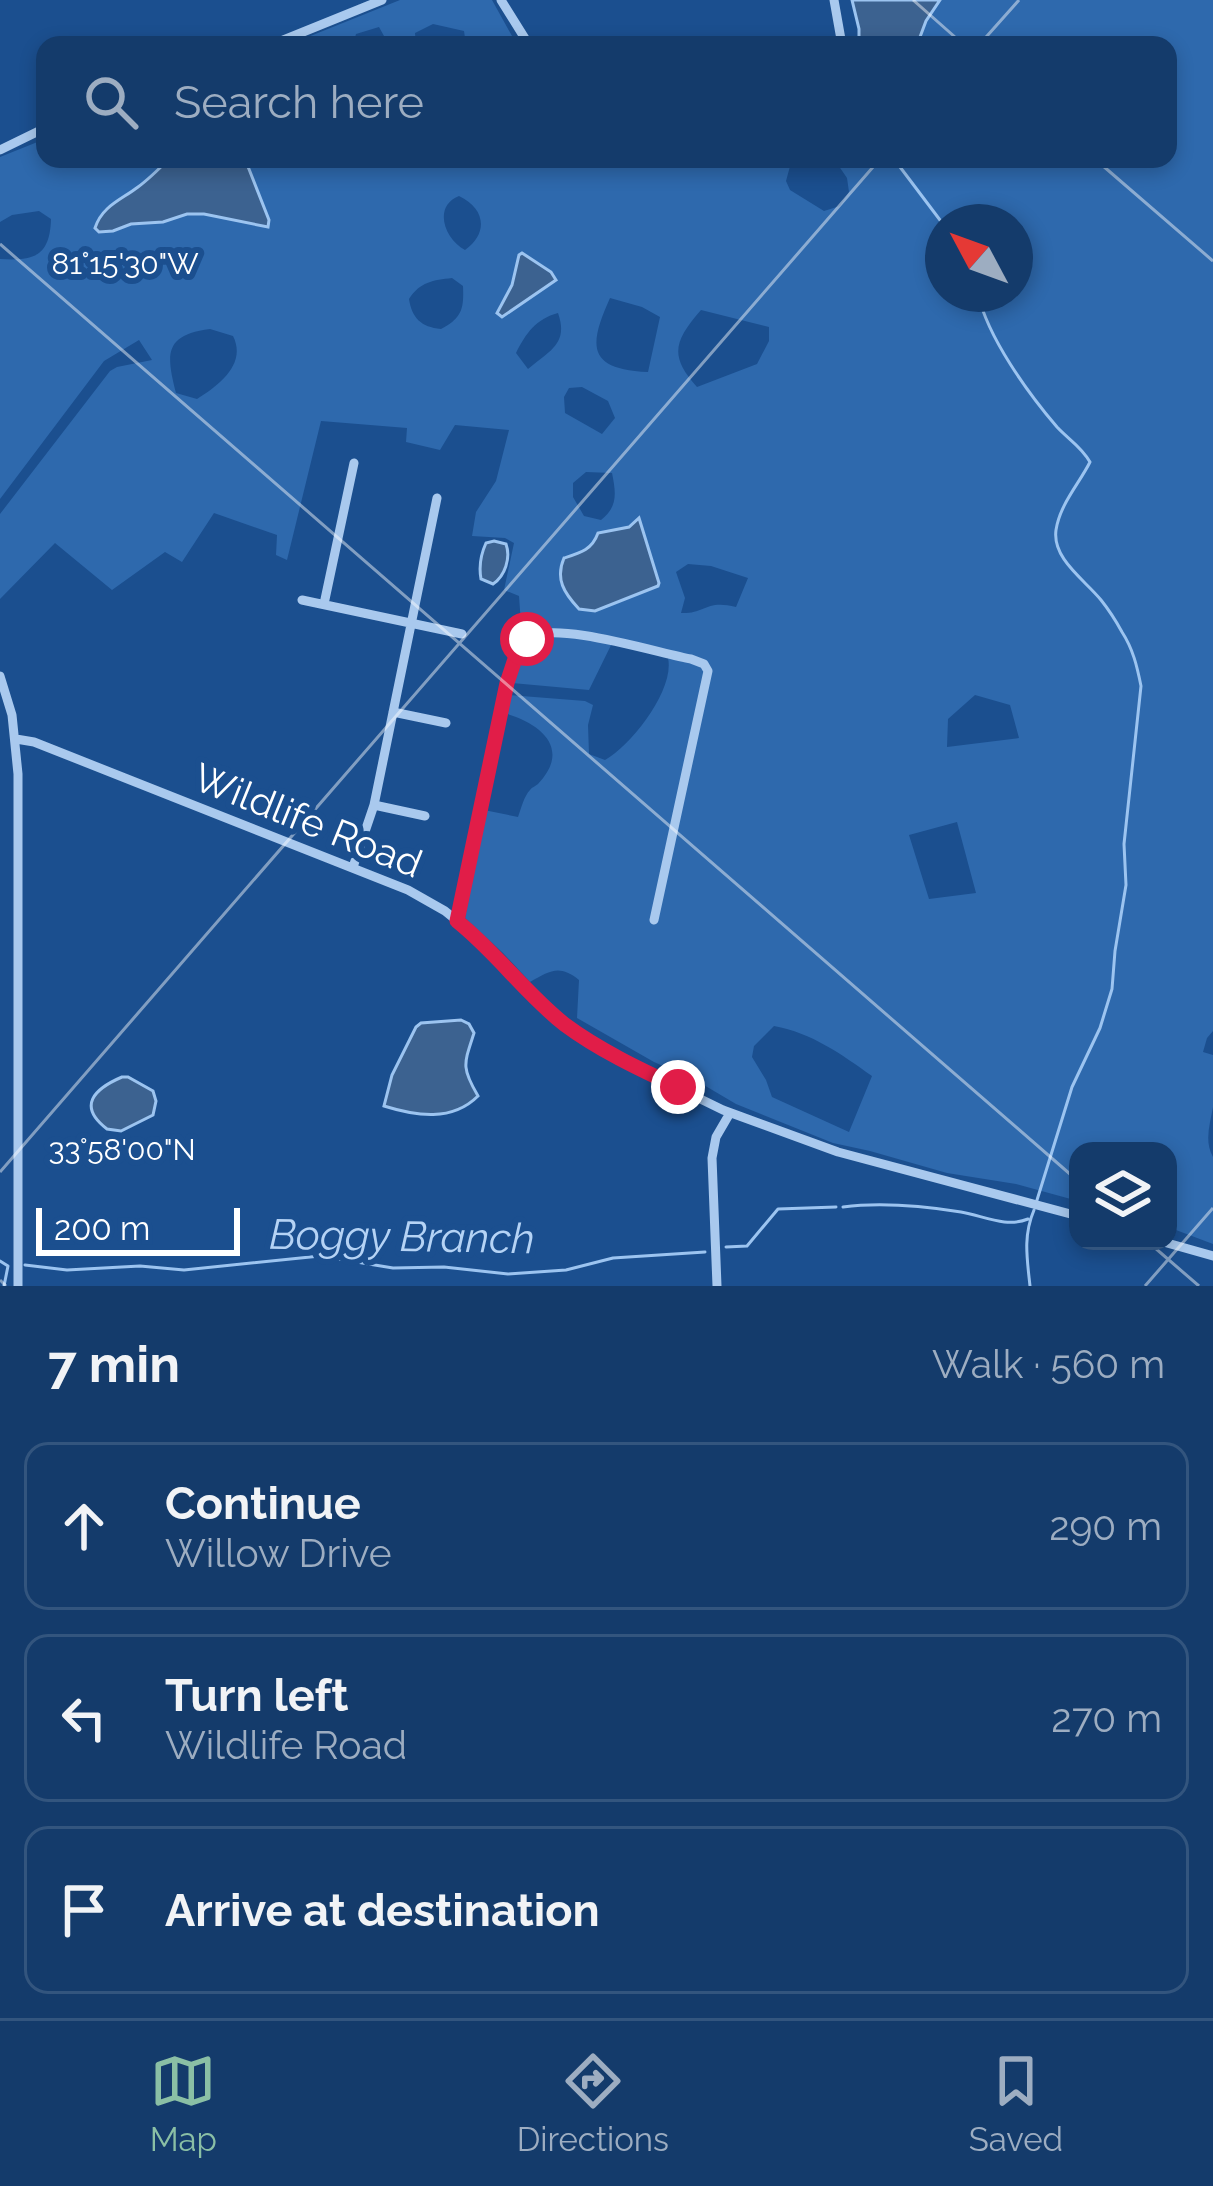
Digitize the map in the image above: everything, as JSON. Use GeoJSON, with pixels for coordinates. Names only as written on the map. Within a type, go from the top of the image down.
{"type":"FeatureCollection","features":[{"type":"Feature","properties":{"kind":"street"},"geometry":{"type":"LineString","coordinates":[[293,36],[382,0]]}},
{"type":"Feature","properties":{"kind":"street"},"geometry":{"type":"LineString","coordinates":[[501,0],[524,36]]}},
{"type":"Feature","properties":{"kind":"street"},"geometry":{"type":"LineString","coordinates":[[834,0],[840,36]]}},
{"type":"Feature","properties":{"kind":"street"},"geometry":{"type":"LineString","coordinates":[[0,150],[36,132]]}},
{"type":"Feature","properties":{"kind":"street"},"geometry":{"type":"LineString","coordinates":[[324,604],[354,463]]}},
{"type":"Feature","properties":{"kind":"street"},"geometry":{"type":"LineString","coordinates":[[353,867],[374,805],[437,498]]}},
{"type":"Feature","properties":{"kind":"street"},"geometry":{"type":"LineString","coordinates":[[302,600],[462,634]]}},
{"type":"Feature","properties":{"kind":"street"},"geometry":{"type":"LineString","coordinates":[[457,921],[513,663],[527,639],[540,633],[590,636],[691,659],[708,671],[654,920]]}},
{"type":"Feature","properties":{"kind":"street"},"geometry":{"type":"LineString","coordinates":[[0,676],[16,740],[18,1286]]}},
{"type":"Feature","properties":{"kind":"street"},"geometry":{"type":"LineString","coordinates":[[393,712],[446,723]]}},
{"type":"Feature","properties":{"kind":"street","name":"Wildlife Road"},"geometry":{"type":"LineString","coordinates":[[16,740],[34,742],[408,890],[488,947],[562,1022],[639,1069],[730,1113],[838,1152],[1069,1213]]}},
{"type":"Feature","properties":{"kind":"street"},"geometry":{"type":"LineString","coordinates":[[374,805],[424,817]]}},
{"type":"Feature","properties":{"kind":"street"},"geometry":{"type":"LineString","coordinates":[[717,1286],[712,1158],[716,1136],[730,1113]]}},
{"type":"Feature","properties":{"kind":"street"},"geometry":{"type":"LineString","coordinates":[[1177,1246],[1213,1256]]}},
{"type":"Feature","properties":{"kind":"shaded area"},"geometry":{"type":"Polygon","coordinates":[[[400,0],[492,0],[512,36],[465,36],[464,31],[433,24],[415,36],[384,36],[379,27],[355,36],[310,36],[400,0]]]}},
{"type":"Feature","properties":{"kind":"shaded area"},"geometry":{"type":"Polygon","coordinates":[[[852,0],[928,17],[940,0],[1213,0],[1213,1031],[1203,1052],[1213,1055],[1208,1139],[1213,1157],[1213,1244],[1177,1230],[1177,1142],[1069,1142],[1069,1199],[833,1143],[736,1104],[577,1018],[579,980],[554,971],[530,982],[465,918],[484,810],[518,817],[526,796],[548,771],[552,759],[552,748],[540,730],[504,713],[509,695],[593,705],[589,754],[605,760],[649,715],[668,671],[668,658],[615,637],[589,690],[512,683],[522,638],[519,596],[504,590],[514,543],[472,536],[476,512],[496,481],[509,430],[455,425],[440,450],[406,442],[407,428],[321,421],[287,560],[276,555],[277,535],[214,513],[182,562],[165,552],[112,590],[55,543],[0,599],[0,514],[110,371],[152,360],[139,340],[104,361],[0,499],[0,259],[38,254],[47,242],[51,219],[39,211],[0,222],[0,157],[36,143],[36,168],[159,168],[104,210],[113,231],[186,214],[258,226],[269,220],[249,168],[790,168],[786,181],[790,190],[824,211],[840,206],[849,192],[840,168],[1177,168],[1177,36],[859,36],[852,0]],[[459,196],[446,207],[444,223],[465,250],[478,236],[481,221],[474,207],[459,196]],[[519,256],[512,285],[499,306],[556,279],[540,263],[519,256]],[[452,278],[433,281],[409,299],[412,311],[428,326],[441,329],[460,312],[463,286],[452,278]],[[610,298],[598,329],[598,352],[613,366],[648,372],[660,317],[610,298]],[[701,310],[678,348],[682,366],[697,387],[757,364],[769,341],[769,327],[701,310]],[[558,313],[538,323],[516,353],[528,369],[559,340],[558,313]],[[210,329],[176,342],[170,357],[176,393],[197,399],[234,365],[236,346],[233,336],[210,329]],[[582,387],[569,388],[565,413],[602,434],[615,418],[608,401],[582,387]],[[586,472],[573,483],[573,497],[584,516],[601,520],[613,505],[612,473],[586,472]],[[639,519],[629,528],[598,533],[585,550],[564,558],[562,585],[579,609],[610,606],[659,583],[639,519]],[[688,564],[676,572],[685,598],[681,613],[718,605],[736,607],[748,578],[688,564]],[[975,695],[948,719],[947,747],[1019,738],[1010,705],[975,695]],[[957,822],[909,835],[929,899],[976,893],[957,822]],[[774,1026],[754,1046],[752,1057],[772,1097],[849,1132],[872,1076],[814,1039],[788,1029],[774,1026]]]}},
{"type":"Feature","properties":{"kind":"shaded area"},"geometry":{"type":"Polygon","coordinates":[[[852,0],[940,0],[920,36],[859,36],[852,0]]]}},
{"type":"Feature","properties":{"kind":"shaded area"},"geometry":{"type":"Polygon","coordinates":[[[159,168],[249,168],[268,227],[187,214],[99,232],[95,228],[107,209],[159,168]]]}},
{"type":"Feature","properties":{"kind":"shaded area"},"geometry":{"type":"Polygon","coordinates":[[[522,253],[556,280],[502,317],[497,313],[522,253]]]}},
{"type":"Feature","properties":{"kind":"shaded area"},"geometry":{"type":"Polygon","coordinates":[[[639,518],[658,586],[595,611],[579,609],[562,585],[564,558],[589,547],[598,533],[629,527],[639,518]]]}},
{"type":"Feature","properties":{"kind":"shaded area"},"geometry":{"type":"Polygon","coordinates":[[[486,543],[506,544],[508,555],[504,572],[493,584],[481,579],[480,570],[486,543]]]}},
{"type":"Feature","properties":{"kind":"shaded area"},"geometry":{"type":"Polygon","coordinates":[[[461,1020],[474,1033],[466,1065],[478,1096],[445,1113],[421,1114],[384,1106],[392,1075],[416,1027],[461,1020]]]}},
{"type":"Feature","properties":{"kind":"shaded area"},"geometry":{"type":"Polygon","coordinates":[[[122,1077],[153,1091],[153,1115],[121,1131],[107,1129],[93,1113],[93,1099],[122,1077]]]}},
{"type":"Feature","properties":{"kind":"waterway"},"geometry":{"type":"LineString","coordinates":[[901,168],[928,204]]}},
{"type":"Feature","properties":{"kind":"waterway"},"geometry":{"type":"LineString","coordinates":[[983,312],[1022,382],[1090,462],[1061,512],[1056,541],[1064,560],[1117,624],[1132,651],[1141,686],[1124,844],[1126,885],[1112,989],[1100,1028],[1072,1087],[1037,1200]]}},
{"type":"Feature","properties":{"kind":"waterway","name":"Boggy Branch"},"geometry":{"type":"LineString","coordinates":[[843,1207],[902,1205],[1003,1222],[1028,1219]]}},
{"type":"Feature","properties":{"kind":"waterway","name":"Boggy Branch"},"geometry":{"type":"LineString","coordinates":[[726,1247],[747,1246],[778,1209],[836,1207]]}},
{"type":"Feature","properties":{"kind":"waterway"},"geometry":{"type":"LineString","coordinates":[[1030,1286],[1027,1238],[1034,1210]]}},
{"type":"Feature","properties":{"kind":"waterway","name":"Boggy Branch"},"geometry":{"type":"LineString","coordinates":[[25,1265],[67,1270],[140,1266],[184,1270],[320,1256],[393,1268],[444,1267],[508,1274],[566,1270],[613,1258],[705,1252]]}},
{"type":"Feature","properties":{"kind":"waterway"},"geometry":{"type":"LineString","coordinates":[[0,1261],[8,1266],[4,1286]]}},
{"type":"Feature","properties":{"kind":"route"},"geometry":{"type":"LineString","coordinates":[[527,639],[518,650],[507,683],[457,921],[562,1022],[678,1087]]}}]}
